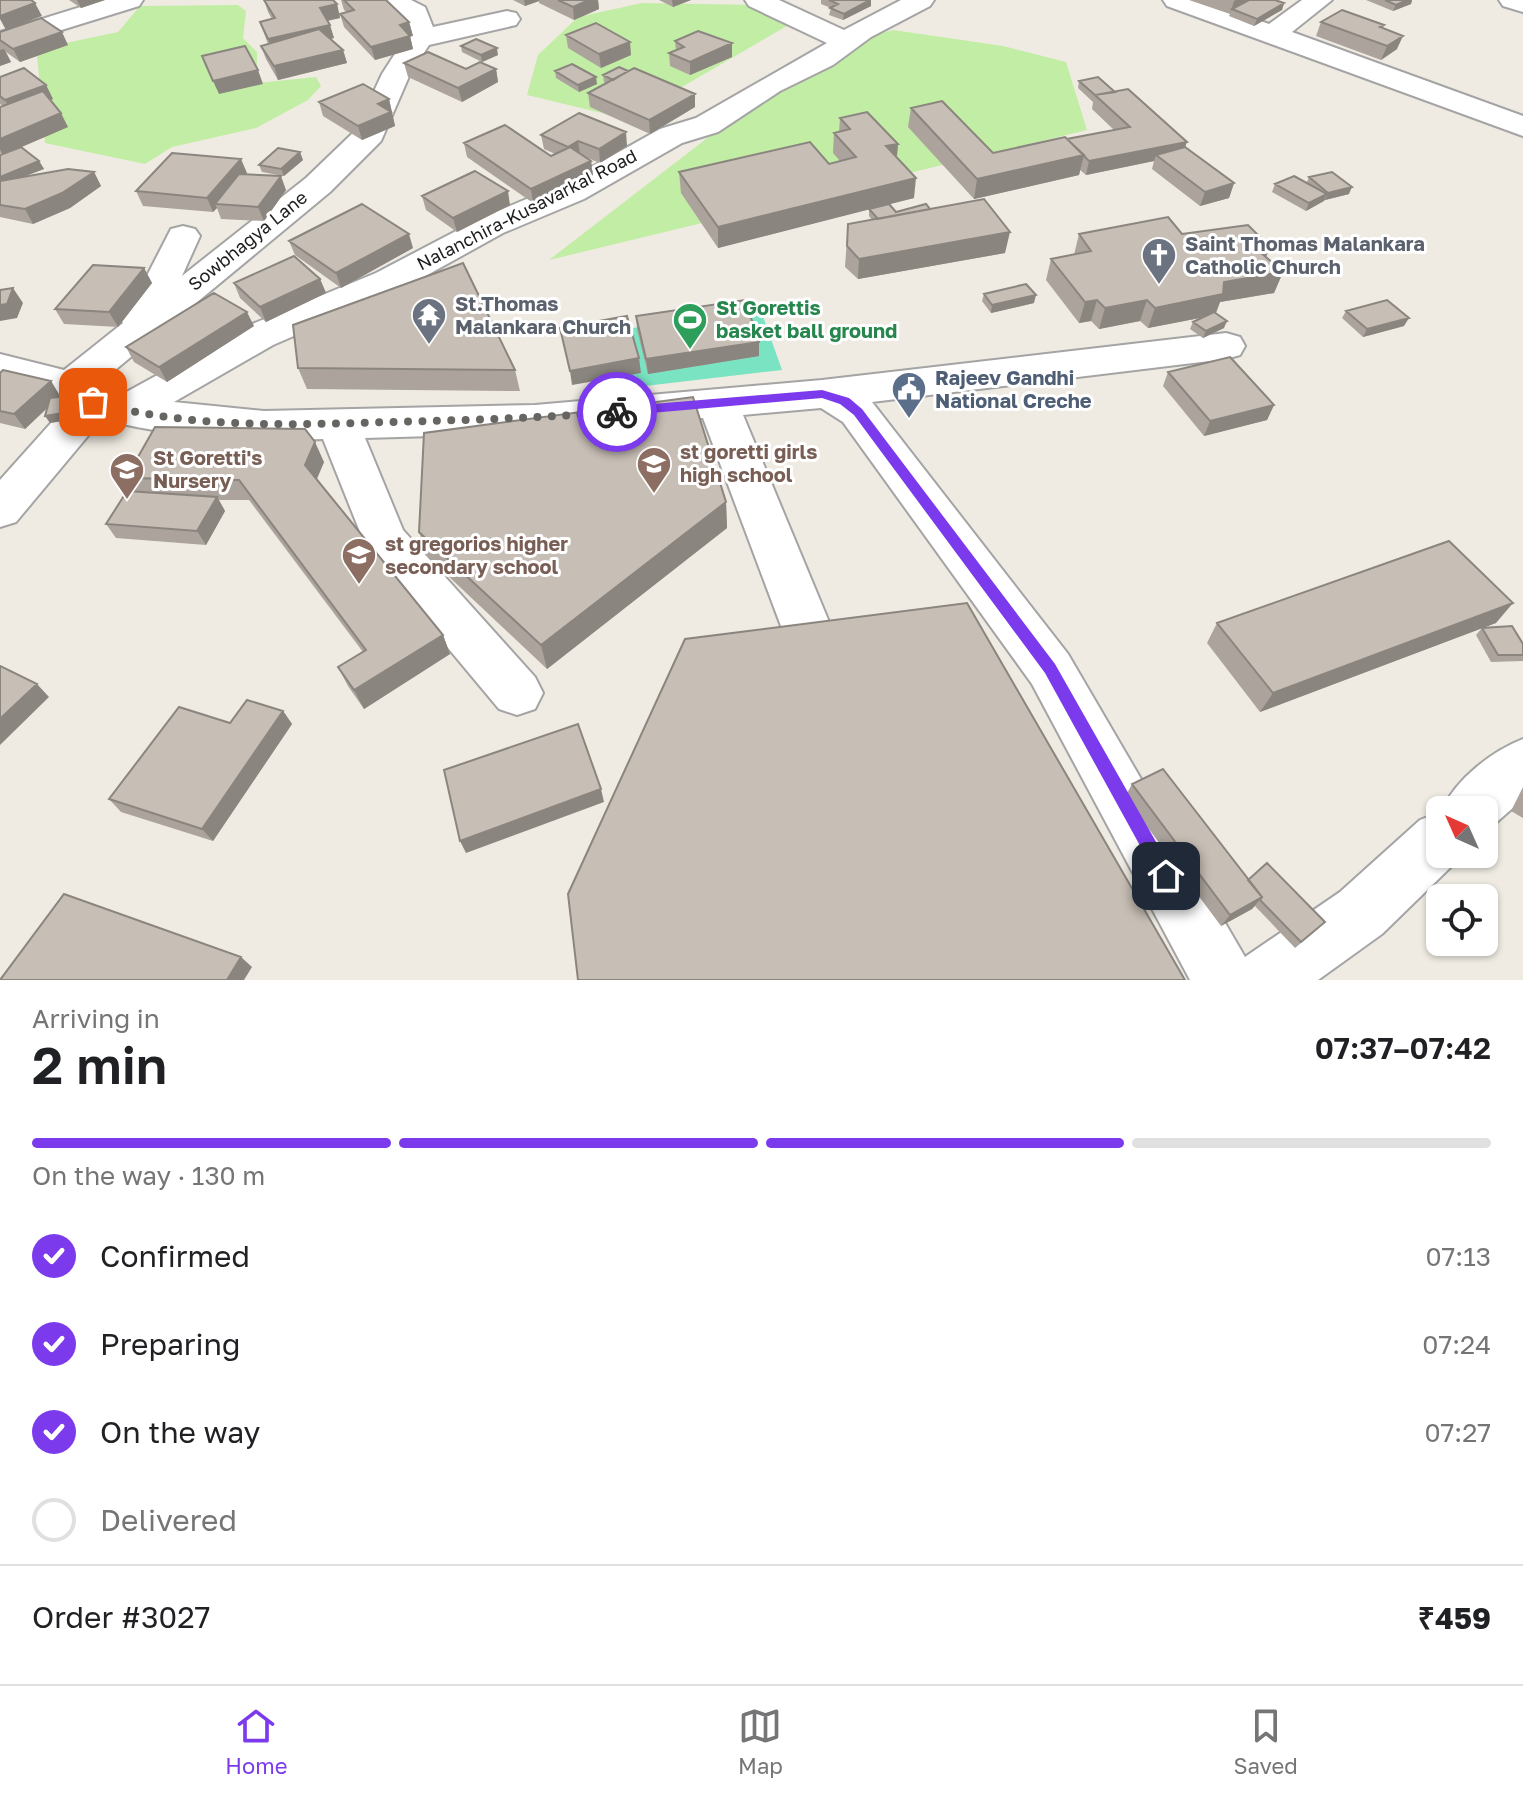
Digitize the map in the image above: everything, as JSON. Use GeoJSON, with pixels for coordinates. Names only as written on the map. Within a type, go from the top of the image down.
{"type":"FeatureCollection","features":[{"type":"Feature","properties":{"kind":"street"},"geometry":{"type":"LineString","coordinates":[[0,41],[37,26],[130,0]]}},
{"type":"Feature","properties":{"kind":"street"},"geometry":{"type":"LineString","coordinates":[[391,0],[416,13],[420,37],[507,19]]}},
{"type":"Feature","properties":{"kind":"street"},"geometry":{"type":"LineString","coordinates":[[758,0],[847,42]]}},
{"type":"Feature","properties":{"kind":"street","name":"Nalanchira-Kusavarkal Road"},"geometry":{"type":"LineString","coordinates":[[86,394],[259,336],[389,281],[491,226],[572,192],[671,136],[707,125],[770,85],[823,59],[921,0]]}},
{"type":"Feature","properties":{"kind":"street"},"geometry":{"type":"LineString","coordinates":[[1176,0],[1473,105],[1523,127]]}},
{"type":"Feature","properties":{"kind":"street"},"geometry":{"type":"LineString","coordinates":[[1273,33],[1319,0]]}},
{"type":"Feature","properties":{"kind":"street"},"geometry":{"type":"LineString","coordinates":[[1512,0],[1523,4]]}},
{"type":"Feature","properties":{"kind":"street","name":"Sowbhagya Lane"},"geometry":{"type":"LineString","coordinates":[[86,394],[360,145],[370,134],[396,74],[420,37]]}},
{"type":"Feature","properties":{"kind":"street"},"geometry":{"type":"LineString","coordinates":[[0,510],[86,394],[92,348],[149,308],[183,236]]}},
{"type":"Feature","properties":{"kind":"street"},"geometry":{"type":"LineString","coordinates":[[0,367],[86,394],[264,426],[535,419],[718,404],[1226,346]]}},
{"type":"Feature","properties":{"kind":"street"},"geometry":{"type":"LineString","coordinates":[[822,394],[844,401],[858,412],[1050,669],[1224,980]]}},
{"type":"Feature","properties":{"kind":"street"},"geometry":{"type":"LineString","coordinates":[[718,404],[809,634]]}},
{"type":"Feature","properties":{"kind":"street"},"geometry":{"type":"LineString","coordinates":[[338,424],[384,539],[517,693]]}},
{"type":"Feature","properties":{"kind":"street"},"geometry":{"type":"LineString","coordinates":[[1486,796],[1523,764]]}},
{"type":"Feature","properties":{"kind":"street"},"geometry":{"type":"LineString","coordinates":[[1266,980],[1361,913],[1426,852]]}},
{"type":"Feature","properties":{"kind":"green space"},"geometry":{"type":"Polygon","coordinates":[[[642,3],[758,5],[797,20],[627,119],[527,95],[538,55],[578,17],[642,3]]]}},
{"type":"Feature","properties":{"kind":"green space"},"geometry":{"type":"Polygon","coordinates":[[[238,5],[246,11],[243,38],[257,52],[257,83],[316,77],[321,86],[308,100],[256,128],[172,147],[145,164],[45,143],[37,55],[61,44],[118,32],[140,6],[238,5]]]}},
{"type":"Feature","properties":{"kind":"green space"},"geometry":{"type":"Polygon","coordinates":[[[893,30],[1003,46],[1066,62],[1087,130],[549,260],[820,51],[893,30]]]}},
{"type":"Feature","properties":{"kind":"green space","name":"St Gorettis basket ball ground"},"geometry":{"type":"Polygon","coordinates":[[[761,311],[782,370],[611,390],[602,332],[761,311]]]}},
{"type":"Feature","properties":{"kind":"building"},"geometry":{"type":"Polygon","coordinates":[[[0,0],[31,0],[35,3],[0,16],[0,0]]]}},
{"type":"Feature","properties":{"kind":"building"},"geometry":{"type":"Polygon","coordinates":[[[264,0],[333,0],[337,4],[320,8],[330,25],[268,39],[260,22],[275,18],[264,0]]]}},
{"type":"Feature","properties":{"kind":"building"},"geometry":{"type":"Polygon","coordinates":[[[344,0],[386,0],[409,22],[400,25],[410,36],[371,47],[340,14],[354,10],[344,0]]]}},
{"type":"Feature","properties":{"kind":"building"},"geometry":{"type":"Polygon","coordinates":[[[558,0],[589,0],[573,7],[558,0]]]}},
{"type":"Feature","properties":{"kind":"building"},"geometry":{"type":"Polygon","coordinates":[[[829,0],[870,0],[844,14],[830,8],[838,4],[829,0]]]}},
{"type":"Feature","properties":{"kind":"building"},"geometry":{"type":"Polygon","coordinates":[[[1249,0],[1284,3],[1257,19],[1232,9],[1249,0]]]}},
{"type":"Feature","properties":{"kind":"building"},"geometry":{"type":"Polygon","coordinates":[[[1385,0],[1407,0],[1396,5],[1385,0]]]}},
{"type":"Feature","properties":{"kind":"building"},"geometry":{"type":"Polygon","coordinates":[[[1342,10],[1384,25],[1380,27],[1403,36],[1387,46],[1321,22],[1342,10]]]}},
{"type":"Feature","properties":{"kind":"building"},"geometry":{"type":"Polygon","coordinates":[[[41,18],[62,32],[13,49],[0,40],[0,32],[41,18]]]}},
{"type":"Feature","properties":{"kind":"building"},"geometry":{"type":"Polygon","coordinates":[[[596,23],[630,42],[599,54],[566,35],[596,23]]]}},
{"type":"Feature","properties":{"kind":"building"},"geometry":{"type":"Polygon","coordinates":[[[319,29],[343,50],[274,66],[261,46],[319,29]]]}},
{"type":"Feature","properties":{"kind":"building"},"geometry":{"type":"Polygon","coordinates":[[[698,31],[732,43],[690,62],[669,53],[684,47],[675,41],[698,31]]]}},
{"type":"Feature","properties":{"kind":"building"},"geometry":{"type":"Polygon","coordinates":[[[476,39],[497,48],[481,55],[461,46],[476,39]]]}},
{"type":"Feature","properties":{"kind":"building"},"geometry":{"type":"Polygon","coordinates":[[[245,46],[258,70],[213,81],[202,56],[245,46]]]}},
{"type":"Feature","properties":{"kind":"building"},"geometry":{"type":"Polygon","coordinates":[[[428,52],[466,69],[480,62],[496,69],[458,88],[404,63],[428,52]]]}},
{"type":"Feature","properties":{"kind":"building"},"geometry":{"type":"Polygon","coordinates":[[[572,64],[596,77],[578,85],[555,71],[572,64]]]}},
{"type":"Feature","properties":{"kind":"building"},"geometry":{"type":"Polygon","coordinates":[[[619,67],[628,71],[613,80],[603,75],[619,67]]]}},
{"type":"Feature","properties":{"kind":"building"},"geometry":{"type":"Polygon","coordinates":[[[24,68],[46,85],[5,100],[0,96],[0,77],[24,68]]]}},
{"type":"Feature","properties":{"kind":"building"},"geometry":{"type":"Polygon","coordinates":[[[634,68],[695,94],[649,120],[588,93],[634,68]]]}},
{"type":"Feature","properties":{"kind":"building"},"geometry":{"type":"Polygon","coordinates":[[[1098,77],[1115,92],[1095,95],[1079,81],[1098,77]]]}},
{"type":"Feature","properties":{"kind":"building"},"geometry":{"type":"Polygon","coordinates":[[[363,84],[389,99],[378,104],[391,112],[358,126],[319,102],[363,84]]]}},
{"type":"Feature","properties":{"kind":"building"},"geometry":{"type":"Polygon","coordinates":[[[1128,89],[1187,142],[1089,161],[1067,139],[1130,127],[1095,95],[1128,89]]]}},
{"type":"Feature","properties":{"kind":"building"},"geometry":{"type":"Polygon","coordinates":[[[43,91],[61,113],[0,139],[0,107],[43,91]]]}},
{"type":"Feature","properties":{"kind":"building"},"geometry":{"type":"Polygon","coordinates":[[[942,101],[993,153],[1065,137],[1084,155],[977,179],[911,108],[942,101]]]}},
{"type":"Feature","properties":{"kind":"building"},"geometry":{"type":"Polygon","coordinates":[[[867,112],[898,144],[886,146],[916,178],[718,227],[679,172],[810,142],[829,164],[856,157],[834,133],[850,129],[840,118],[867,112]]]}},
{"type":"Feature","properties":{"kind":"building"},"geometry":{"type":"Polygon","coordinates":[[[579,113],[626,132],[599,149],[578,141],[568,147],[541,135],[579,113]]]}},
{"type":"Feature","properties":{"kind":"building"},"geometry":{"type":"Polygon","coordinates":[[[505,125],[551,156],[570,147],[591,161],[531,189],[464,143],[505,125]]]}},
{"type":"Feature","properties":{"kind":"building"},"geometry":{"type":"Polygon","coordinates":[[[21,147],[39,161],[0,177],[0,155],[21,147]]]}},
{"type":"Feature","properties":{"kind":"building"},"geometry":{"type":"Polygon","coordinates":[[[1185,147],[1234,183],[1205,192],[1156,155],[1185,147]]]}},
{"type":"Feature","properties":{"kind":"building"},"geometry":{"type":"Polygon","coordinates":[[[278,148],[300,152],[281,169],[259,165],[278,148]]]}},
{"type":"Feature","properties":{"kind":"building"},"geometry":{"type":"Polygon","coordinates":[[[172,153],[241,159],[207,198],[136,191],[172,153]]]}},
{"type":"Feature","properties":{"kind":"building"},"geometry":{"type":"Polygon","coordinates":[[[68,169],[94,172],[62,193],[25,209],[0,205],[0,181],[68,169]]]}},
{"type":"Feature","properties":{"kind":"building"},"geometry":{"type":"Polygon","coordinates":[[[475,171],[508,191],[453,218],[422,196],[475,171]]]}},
{"type":"Feature","properties":{"kind":"building"},"geometry":{"type":"Polygon","coordinates":[[[1332,172],[1352,187],[1328,193],[1309,177],[1332,172]]]}},
{"type":"Feature","properties":{"kind":"building"},"geometry":{"type":"Polygon","coordinates":[[[239,174],[281,176],[258,207],[215,204],[239,174]]]}},
{"type":"Feature","properties":{"kind":"building"},"geometry":{"type":"Polygon","coordinates":[[[1294,176],[1327,194],[1309,203],[1275,184],[1294,176]]]}},
{"type":"Feature","properties":{"kind":"building"},"geometry":{"type":"Polygon","coordinates":[[[984,199],[1010,232],[859,259],[847,246],[848,224],[984,199]]]}},
{"type":"Feature","properties":{"kind":"building"},"geometry":{"type":"Polygon","coordinates":[[[362,204],[409,234],[336,273],[289,241],[362,204]]]}},
{"type":"Feature","properties":{"kind":"building"},"geometry":{"type":"Polygon","coordinates":[[[889,204],[896,212],[926,204],[930,209],[878,219],[869,209],[889,204]]]}},
{"type":"Feature","properties":{"kind":"building","name":"Saint Thomas Malankara Catholic Church"},"geometry":{"type":"Polygon","coordinates":[[[1168,217],[1182,234],[1248,225],[1270,247],[1259,251],[1283,272],[1224,282],[1223,294],[1155,308],[1147,300],[1105,308],[1097,300],[1085,302],[1051,259],[1091,251],[1079,234],[1168,217]]]}},
{"type":"Feature","properties":{"kind":"building"},"geometry":{"type":"Polygon","coordinates":[[[294,256],[320,279],[260,307],[234,283],[294,256]]]}},
{"type":"Feature","properties":{"kind":"building"},"geometry":{"type":"Polygon","coordinates":[[[463,263],[515,370],[298,368],[293,325],[463,263]]]}},
{"type":"Feature","properties":{"kind":"building"},"geometry":{"type":"Polygon","coordinates":[[[93,265],[144,268],[109,312],[55,309],[93,265]]]}},
{"type":"Feature","properties":{"kind":"building"},"geometry":{"type":"Polygon","coordinates":[[[1026,284],[1036,295],[992,305],[984,294],[1026,284]]]}},
{"type":"Feature","properties":{"kind":"building"},"geometry":{"type":"Polygon","coordinates":[[[13,288],[7,304],[0,305],[0,290],[13,288]]]}},
{"type":"Feature","properties":{"kind":"building"},"geometry":{"type":"Polygon","coordinates":[[[214,293],[247,312],[159,367],[126,347],[214,293]]]}},
{"type":"Feature","properties":{"kind":"building"},"geometry":{"type":"Polygon","coordinates":[[[745,300],[759,342],[646,359],[636,316],[745,300]]]}},
{"type":"Feature","properties":{"kind":"building"},"geometry":{"type":"Polygon","coordinates":[[[1387,300],[1409,318],[1367,329],[1346,311],[1387,300]]]}},
{"type":"Feature","properties":{"kind":"building"},"geometry":{"type":"Polygon","coordinates":[[[1214,312],[1227,321],[1206,331],[1193,322],[1214,312]]]}},
{"type":"Feature","properties":{"kind":"building"},"geometry":{"type":"Polygon","coordinates":[[[627,316],[639,358],[570,371],[560,328],[627,316]]]}},
{"type":"Feature","properties":{"kind":"building"},"geometry":{"type":"Polygon","coordinates":[[[1230,357],[1274,405],[1210,421],[1168,372],[1230,357]]]}},
{"type":"Feature","properties":{"kind":"building"},"geometry":{"type":"Polygon","coordinates":[[[3,370],[51,381],[14,414],[0,411],[0,373],[3,370]]]}},
{"type":"Feature","properties":{"kind":"building"},"geometry":{"type":"Polygon","coordinates":[[[67,396],[63,413],[45,416],[50,398],[67,396]]]}},
{"type":"Feature","properties":{"kind":"building"},"geometry":{"type":"Polygon","coordinates":[[[693,397],[726,502],[541,645],[419,532],[424,433],[693,397]]]}},
{"type":"Feature","properties":{"kind":"building"},"geometry":{"type":"Polygon","coordinates":[[[155,427],[305,429],[315,442],[305,465],[443,635],[354,690],[338,667],[366,650],[239,480],[126,478],[155,427]]]}},
{"type":"Feature","properties":{"kind":"building"},"geometry":{"type":"Polygon","coordinates":[[[127,491],[217,497],[197,531],[106,524],[127,491]]]}},
{"type":"Feature","properties":{"kind":"building"},"geometry":{"type":"Polygon","coordinates":[[[1449,541],[1513,603],[1273,693],[1217,623],[1449,541]]]}},
{"type":"Feature","properties":{"kind":"building"},"geometry":{"type":"Polygon","coordinates":[[[967,603],[1185,980],[578,980],[568,894],[685,639],[967,603]]]}},
{"type":"Feature","properties":{"kind":"building"},"geometry":{"type":"Polygon","coordinates":[[[1512,626],[1523,644],[1523,655],[1498,655],[1482,628],[1512,626]]]}},
{"type":"Feature","properties":{"kind":"building"},"geometry":{"type":"Polygon","coordinates":[[[0,666],[37,684],[0,719],[0,666]]]}},
{"type":"Feature","properties":{"kind":"building"},"geometry":{"type":"Polygon","coordinates":[[[247,700],[283,711],[202,829],[109,799],[179,707],[230,723],[247,700]]]}},
{"type":"Feature","properties":{"kind":"building"},"geometry":{"type":"Polygon","coordinates":[[[578,724],[601,789],[460,841],[444,770],[578,724]]]}},
{"type":"Feature","properties":{"kind":"building"},"geometry":{"type":"Polygon","coordinates":[[[1163,769],[1262,897],[1230,915],[1132,784],[1163,769]]]}},
{"type":"Feature","properties":{"kind":"building"},"geometry":{"type":"Polygon","coordinates":[[[1267,863],[1325,922],[1301,942],[1260,900],[1262,897],[1248,880],[1267,863]]]}},
{"type":"Feature","properties":{"kind":"building"},"geometry":{"type":"Polygon","coordinates":[[[64,894],[241,957],[227,980],[0,980],[64,894]]]}},
{"type":"Feature","properties":{"kind":"way so far"},"geometry":{"type":"LineString","coordinates":[[93,402],[173,418],[264,426],[535,419],[617,412]]}},
{"type":"Feature","properties":{"kind":"place","name":"Saint Thomas Malankara Catholic Church"},"geometry":{"type":"Point","coordinates":[1159,286]}},
{"type":"Feature","properties":{"kind":"place","name":"St.Thomas Malankara Church"},"geometry":{"type":"Point","coordinates":[429,346]}},
{"type":"Feature","properties":{"kind":"place","name":"St Gorettis basket ball ground"},"geometry":{"type":"Point","coordinates":[690,351]}},
{"type":"Feature","properties":{"kind":"place","name":"Rajeev Gandhi National Creche"},"geometry":{"type":"Point","coordinates":[909,420]}},
{"type":"Feature","properties":{"kind":"place","name":"st goretti girls high school"},"geometry":{"type":"Point","coordinates":[654,495]}},
{"type":"Feature","properties":{"kind":"place","name":"St Goretti's Nursery"},"geometry":{"type":"Point","coordinates":[127,501]}},
{"type":"Feature","properties":{"kind":"place","name":"st gregorios higher secondary school"},"geometry":{"type":"Point","coordinates":[359,586]}},
{"type":"Feature","properties":{"kind":"route"},"geometry":{"type":"LineString","coordinates":[[617,412],[822,394],[844,401],[858,412],[1050,669],[1166,876]]}}]}
